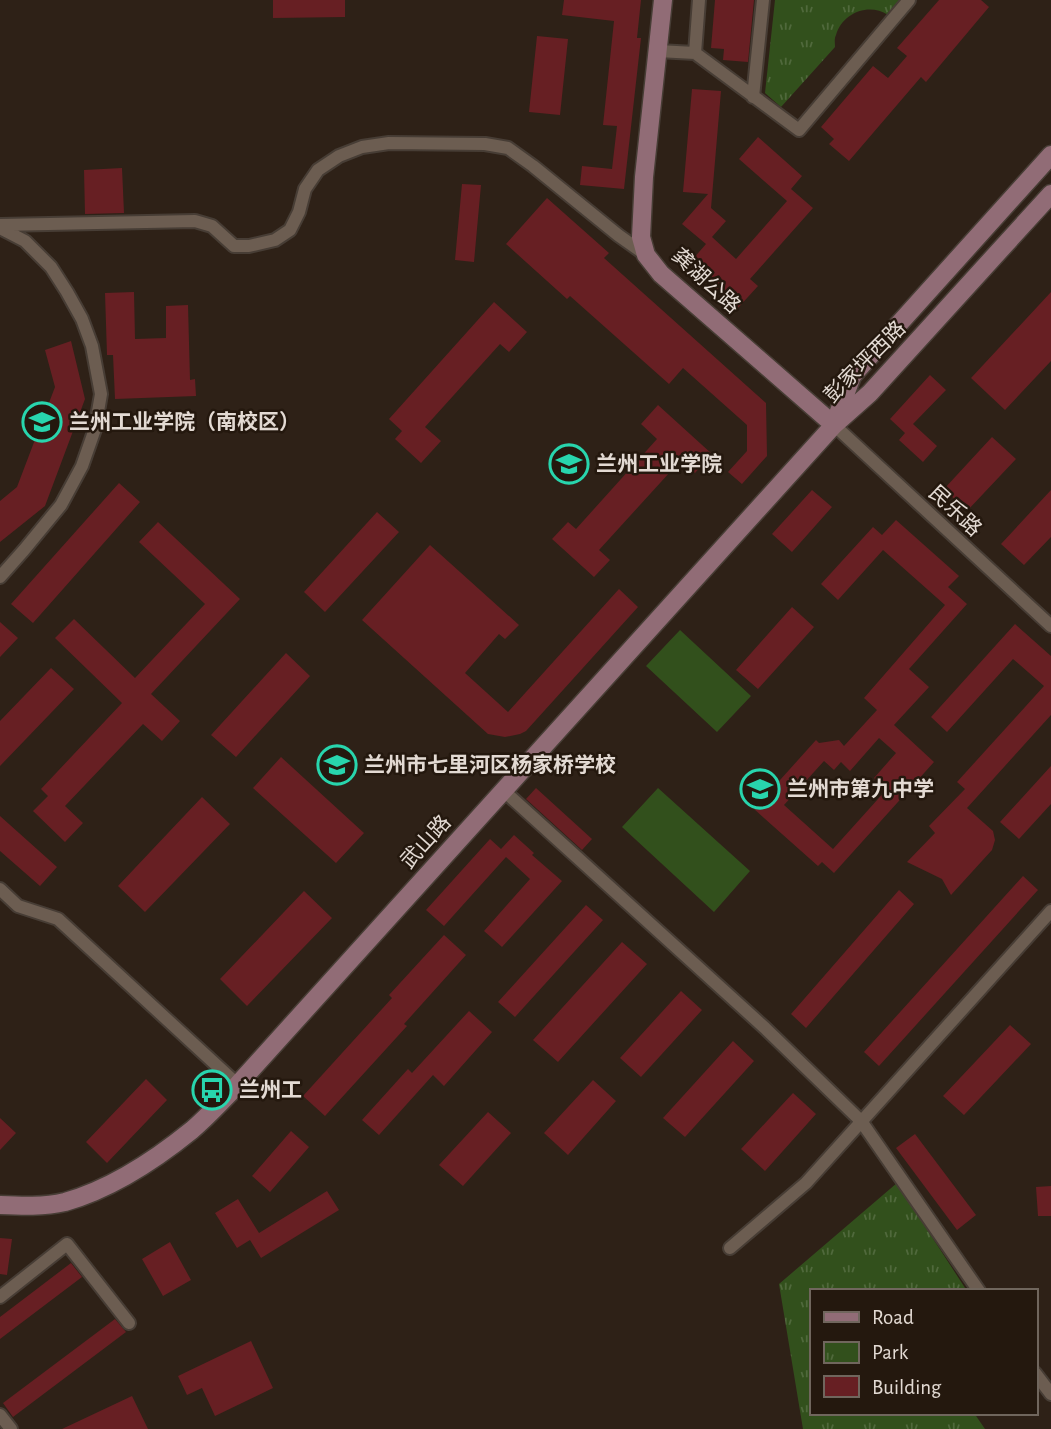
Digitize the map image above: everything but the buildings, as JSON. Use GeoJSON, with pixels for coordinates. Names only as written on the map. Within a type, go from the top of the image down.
{"type":"FeatureCollection","features":[{"type":"Feature","properties":{"kind":"main road","name":"龚湖公路"},"geometry":{"type":"LineString","coordinates":[[663,0],[644,177],[641,237],[646,255],[661,274],[834,425]]}},
{"type":"Feature","properties":{"kind":"main road","name":"彭家坪西路"},"geometry":{"type":"LineString","coordinates":[[834,425],[852,376],[1051,155]]}},
{"type":"Feature","properties":{"kind":"main road","name":"彭家坪西路"},"geometry":{"type":"LineString","coordinates":[[834,425],[870,393],[1051,194]]}},
{"type":"Feature","properties":{"kind":"main road","name":"武山路"},"geometry":{"type":"LineString","coordinates":[[0,1205],[35,1206],[64,1202],[93,1191],[158,1155],[192,1129],[238,1085],[834,425]]}},
{"type":"Feature","properties":{"kind":"street"},"geometry":{"type":"LineString","coordinates":[[695,53],[699,0]]}},
{"type":"Feature","properties":{"kind":"street"},"geometry":{"type":"LineString","coordinates":[[753,97],[762,0]]}},
{"type":"Feature","properties":{"kind":"street"},"geometry":{"type":"LineString","coordinates":[[658,51],[695,53],[799,131],[909,0]]}},
{"type":"Feature","properties":{"kind":"street"},"geometry":{"type":"LineString","coordinates":[[0,226],[195,221],[212,226],[234,246],[249,246],[275,240],[290,230],[299,212],[305,189],[318,170],[339,156],[362,147],[389,143],[485,144],[508,148],[646,255]]}},
{"type":"Feature","properties":{"kind":"street"},"geometry":{"type":"LineString","coordinates":[[0,226],[25,241],[51,267],[67,292],[82,319],[92,346],[101,394],[95,429],[82,466],[61,505],[0,577]]}},
{"type":"Feature","properties":{"kind":"street","name":"民乐路"},"geometry":{"type":"LineString","coordinates":[[834,425],[1051,625]]}},
{"type":"Feature","properties":{"kind":"street"},"geometry":{"type":"LineString","coordinates":[[503,790],[765,1028],[862,1121],[978,1289]]}},
{"type":"Feature","properties":{"kind":"street"},"geometry":{"type":"LineString","coordinates":[[0,889],[18,906],[58,919],[238,1085]]}},
{"type":"Feature","properties":{"kind":"street"},"geometry":{"type":"LineString","coordinates":[[730,1248],[806,1183],[1051,911]]}},
{"type":"Feature","properties":{"kind":"street"},"geometry":{"type":"LineString","coordinates":[[0,1297],[67,1244],[129,1323]]}},
{"type":"Feature","properties":{"kind":"street"},"geometry":{"type":"LineString","coordinates":[[1037,1376],[1051,1394]]}},
{"type":"Feature","properties":{"kind":"street"},"geometry":{"type":"LineString","coordinates":[[0,1415],[11,1429]]}},
{"type":"Feature","properties":{"kind":"green space"},"geometry":{"type":"Polygon","coordinates":[[[775,0],[900,0],[888,15],[881,11],[865,10],[844,21],[835,36],[835,47],[781,107],[765,93],[775,0]]]}},
{"type":"Feature","properties":{"kind":"green space"},"geometry":{"type":"Polygon","coordinates":[[[680,630],[751,696],[717,732],[646,666],[680,630]]]}},
{"type":"Feature","properties":{"kind":"green space"},"geometry":{"type":"Polygon","coordinates":[[[658,788],[750,871],[714,912],[622,827],[658,788]]]}},
{"type":"Feature","properties":{"kind":"green space"},"geometry":{"type":"Polygon","coordinates":[[[897,1183],[966,1289],[810,1289],[810,1415],[975,1415],[985,1429],[803,1429],[779,1284],[897,1183]]]}},
{"type":"Feature","properties":{"kind":"place","name":"兰州工业学院（南校区）"},"geometry":{"type":"Point","coordinates":[42,422]}},
{"type":"Feature","properties":{"kind":"place","name":"兰州工业学院"},"geometry":{"type":"Point","coordinates":[569,464]}},
{"type":"Feature","properties":{"kind":"place","name":"兰州市七里河区杨家桥学校"},"geometry":{"type":"Point","coordinates":[337,765]}},
{"type":"Feature","properties":{"kind":"place","name":"兰州市第九中学"},"geometry":{"type":"Point","coordinates":[760,789]}},
{"type":"Feature","properties":{"kind":"place","name":"兰州工"},"geometry":{"type":"Point","coordinates":[212,1090]}}]}
